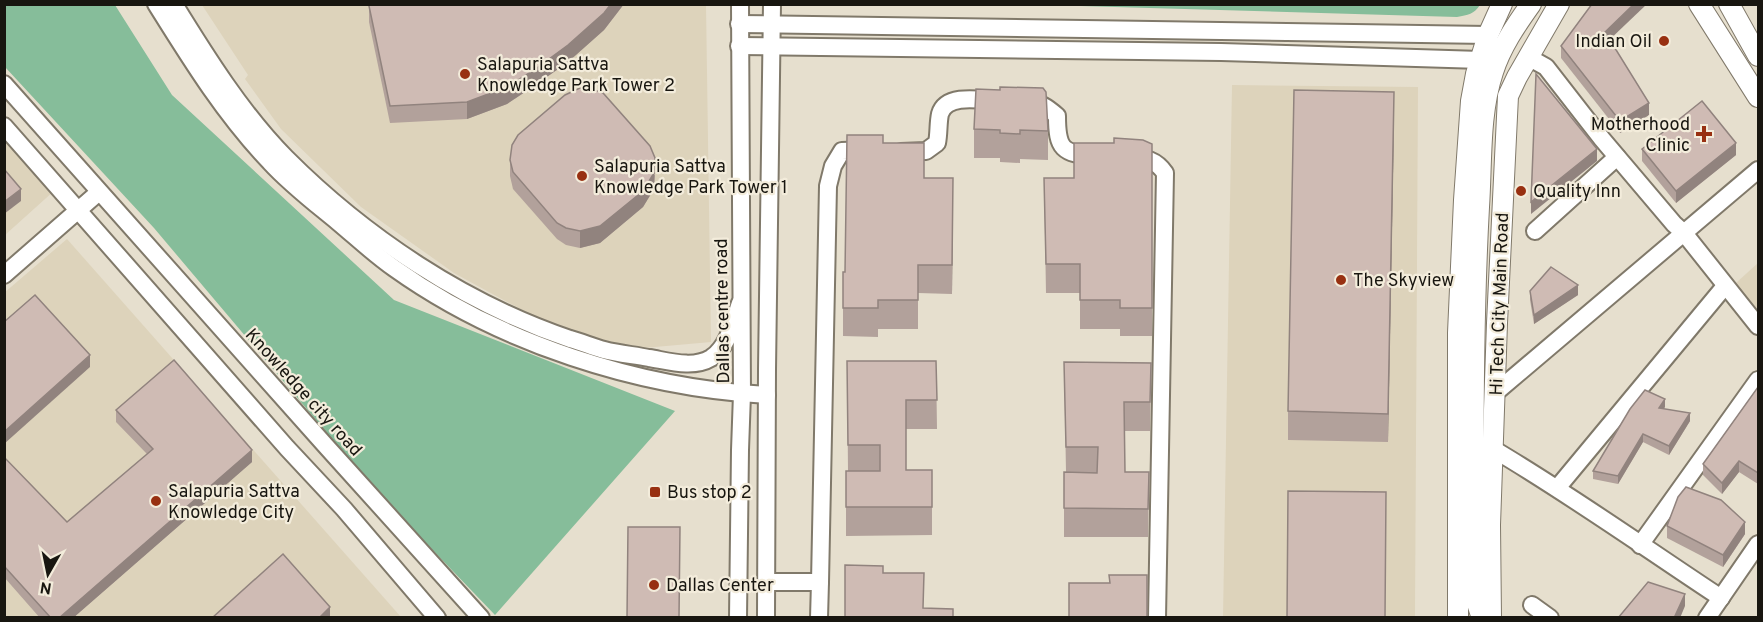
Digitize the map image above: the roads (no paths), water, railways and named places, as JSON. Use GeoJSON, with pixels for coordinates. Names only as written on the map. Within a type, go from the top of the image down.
{"type":"FeatureCollection","features":[{"type":"Feature","properties":{"kind":"main road"},"geometry":{"type":"LineString","coordinates":[[1458,618],[1458,333],[1472,101],[1488,34],[1502,4]]}},
{"type":"Feature","properties":{"kind":"main road"},"geometry":{"type":"LineString","coordinates":[[1482,618],[1473,591],[1473,388],[1476,260],[1484,114],[1493,72],[1503,47],[1531,4]]}},
{"type":"Feature","properties":{"kind":"main road","name":"Hi Tech City Main Road"},"geometry":{"type":"LineString","coordinates":[[1491,618],[1490,525],[1508,96],[1560,4]]}},
{"type":"Feature","properties":{"kind":"main road"},"geometry":{"type":"LineString","coordinates":[[1699,4],[1758,97]]}},
{"type":"Feature","properties":{"kind":"main road"},"geometry":{"type":"LineString","coordinates":[[1729,4],[1758,56]]}},
{"type":"Feature","properties":{"kind":"street"},"geometry":{"type":"LineString","coordinates":[[156,4],[218,101],[270,163],[394,268],[463,310],[523,339],[589,362],[694,387],[767,395]]}},
{"type":"Feature","properties":{"kind":"street"},"geometry":{"type":"LineString","coordinates":[[174,4],[226,84],[285,157],[368,229],[471,296],[514,317],[603,350],[688,364],[710,359],[719,352],[740,303]]}},
{"type":"Feature","properties":{"kind":"street","name":"Dallas centre road"},"geometry":{"type":"LineString","coordinates":[[738,618],[742,394],[740,4]]}},
{"type":"Feature","properties":{"kind":"street"},"geometry":{"type":"LineString","coordinates":[[766,618],[772,4]]}},
{"type":"Feature","properties":{"kind":"street"},"geometry":{"type":"LineString","coordinates":[[739,24],[1488,34]]}},
{"type":"Feature","properties":{"kind":"street"},"geometry":{"type":"LineString","coordinates":[[739,46],[1221,52],[1481,60]]}},
{"type":"Feature","properties":{"kind":"street"},"geometry":{"type":"LineString","coordinates":[[1528,57],[1546,67],[1617,157],[1684,233],[1758,326]]}},
{"type":"Feature","properties":{"kind":"street","name":"Knowledge city road"},"geometry":{"type":"LineString","coordinates":[[4,84],[482,618]]}},
{"type":"Feature","properties":{"kind":"street"},"geometry":{"type":"LineString","coordinates":[[819,618],[828,186],[833,166],[842,151],[915,153],[926,151],[937,143],[940,113],[947,104],[959,100],[1033,101],[1046,106],[1057,116],[1057,139],[1073,154],[1144,158],[1158,163],[1165,173],[1157,618]]}},
{"type":"Feature","properties":{"kind":"street"},"geometry":{"type":"LineString","coordinates":[[4,126],[287,448],[344,508],[437,618]]}},
{"type":"Feature","properties":{"kind":"street"},"geometry":{"type":"LineString","coordinates":[[1535,231],[1617,157]]}},
{"type":"Feature","properties":{"kind":"street"},"geometry":{"type":"LineString","coordinates":[[1495,393],[1758,170]]}},
{"type":"Feature","properties":{"kind":"street"},"geometry":{"type":"LineString","coordinates":[[4,275],[80,211],[99,192]]}},
{"type":"Feature","properties":{"kind":"street"},"geometry":{"type":"LineString","coordinates":[[1558,488],[1725,286]]}},
{"type":"Feature","properties":{"kind":"street"},"geometry":{"type":"LineString","coordinates":[[1640,545],[1758,380]]}},
{"type":"Feature","properties":{"kind":"street"},"geometry":{"type":"LineString","coordinates":[[1493,449],[1558,488],[1720,598]]}},
{"type":"Feature","properties":{"kind":"street"},"geometry":{"type":"LineString","coordinates":[[1707,618],[1758,544]]}},
{"type":"Feature","properties":{"kind":"street"},"geometry":{"type":"LineString","coordinates":[[767,582],[820,582]]}},
{"type":"Feature","properties":{"kind":"street"},"geometry":{"type":"LineString","coordinates":[[1532,605],[1550,618]]}},
{"type":"Feature","properties":{"kind":"place","name":"Indian Oil"},"geometry":{"type":"Point","coordinates":[1664,41]}},
{"type":"Feature","properties":{"kind":"place","name":"Salapuria Sattva Knowledge Park Tower 2"},"geometry":{"type":"Point","coordinates":[465,74]}},
{"type":"Feature","properties":{"kind":"place","name":"Motherhood Clinic"},"geometry":{"type":"Point","coordinates":[1704,134]}},
{"type":"Feature","properties":{"kind":"place","name":"Salapuria Sattva Knowledge Park Tower 1"},"geometry":{"type":"Point","coordinates":[582,176]}},
{"type":"Feature","properties":{"kind":"place","name":"Quality Inn"},"geometry":{"type":"Point","coordinates":[1521,191]}},
{"type":"Feature","properties":{"kind":"place","name":"The Skyview"},"geometry":{"type":"Point","coordinates":[1341,280]}},
{"type":"Feature","properties":{"kind":"place","name":"Bus stop 2"},"geometry":{"type":"Point","coordinates":[655,492]}},
{"type":"Feature","properties":{"kind":"place","name":"Salapuria Sattva Knowledge City"},"geometry":{"type":"Point","coordinates":[156,501]}},
{"type":"Feature","properties":{"kind":"place","name":"Dallas Center"},"geometry":{"type":"Point","coordinates":[654,585]}}]}
